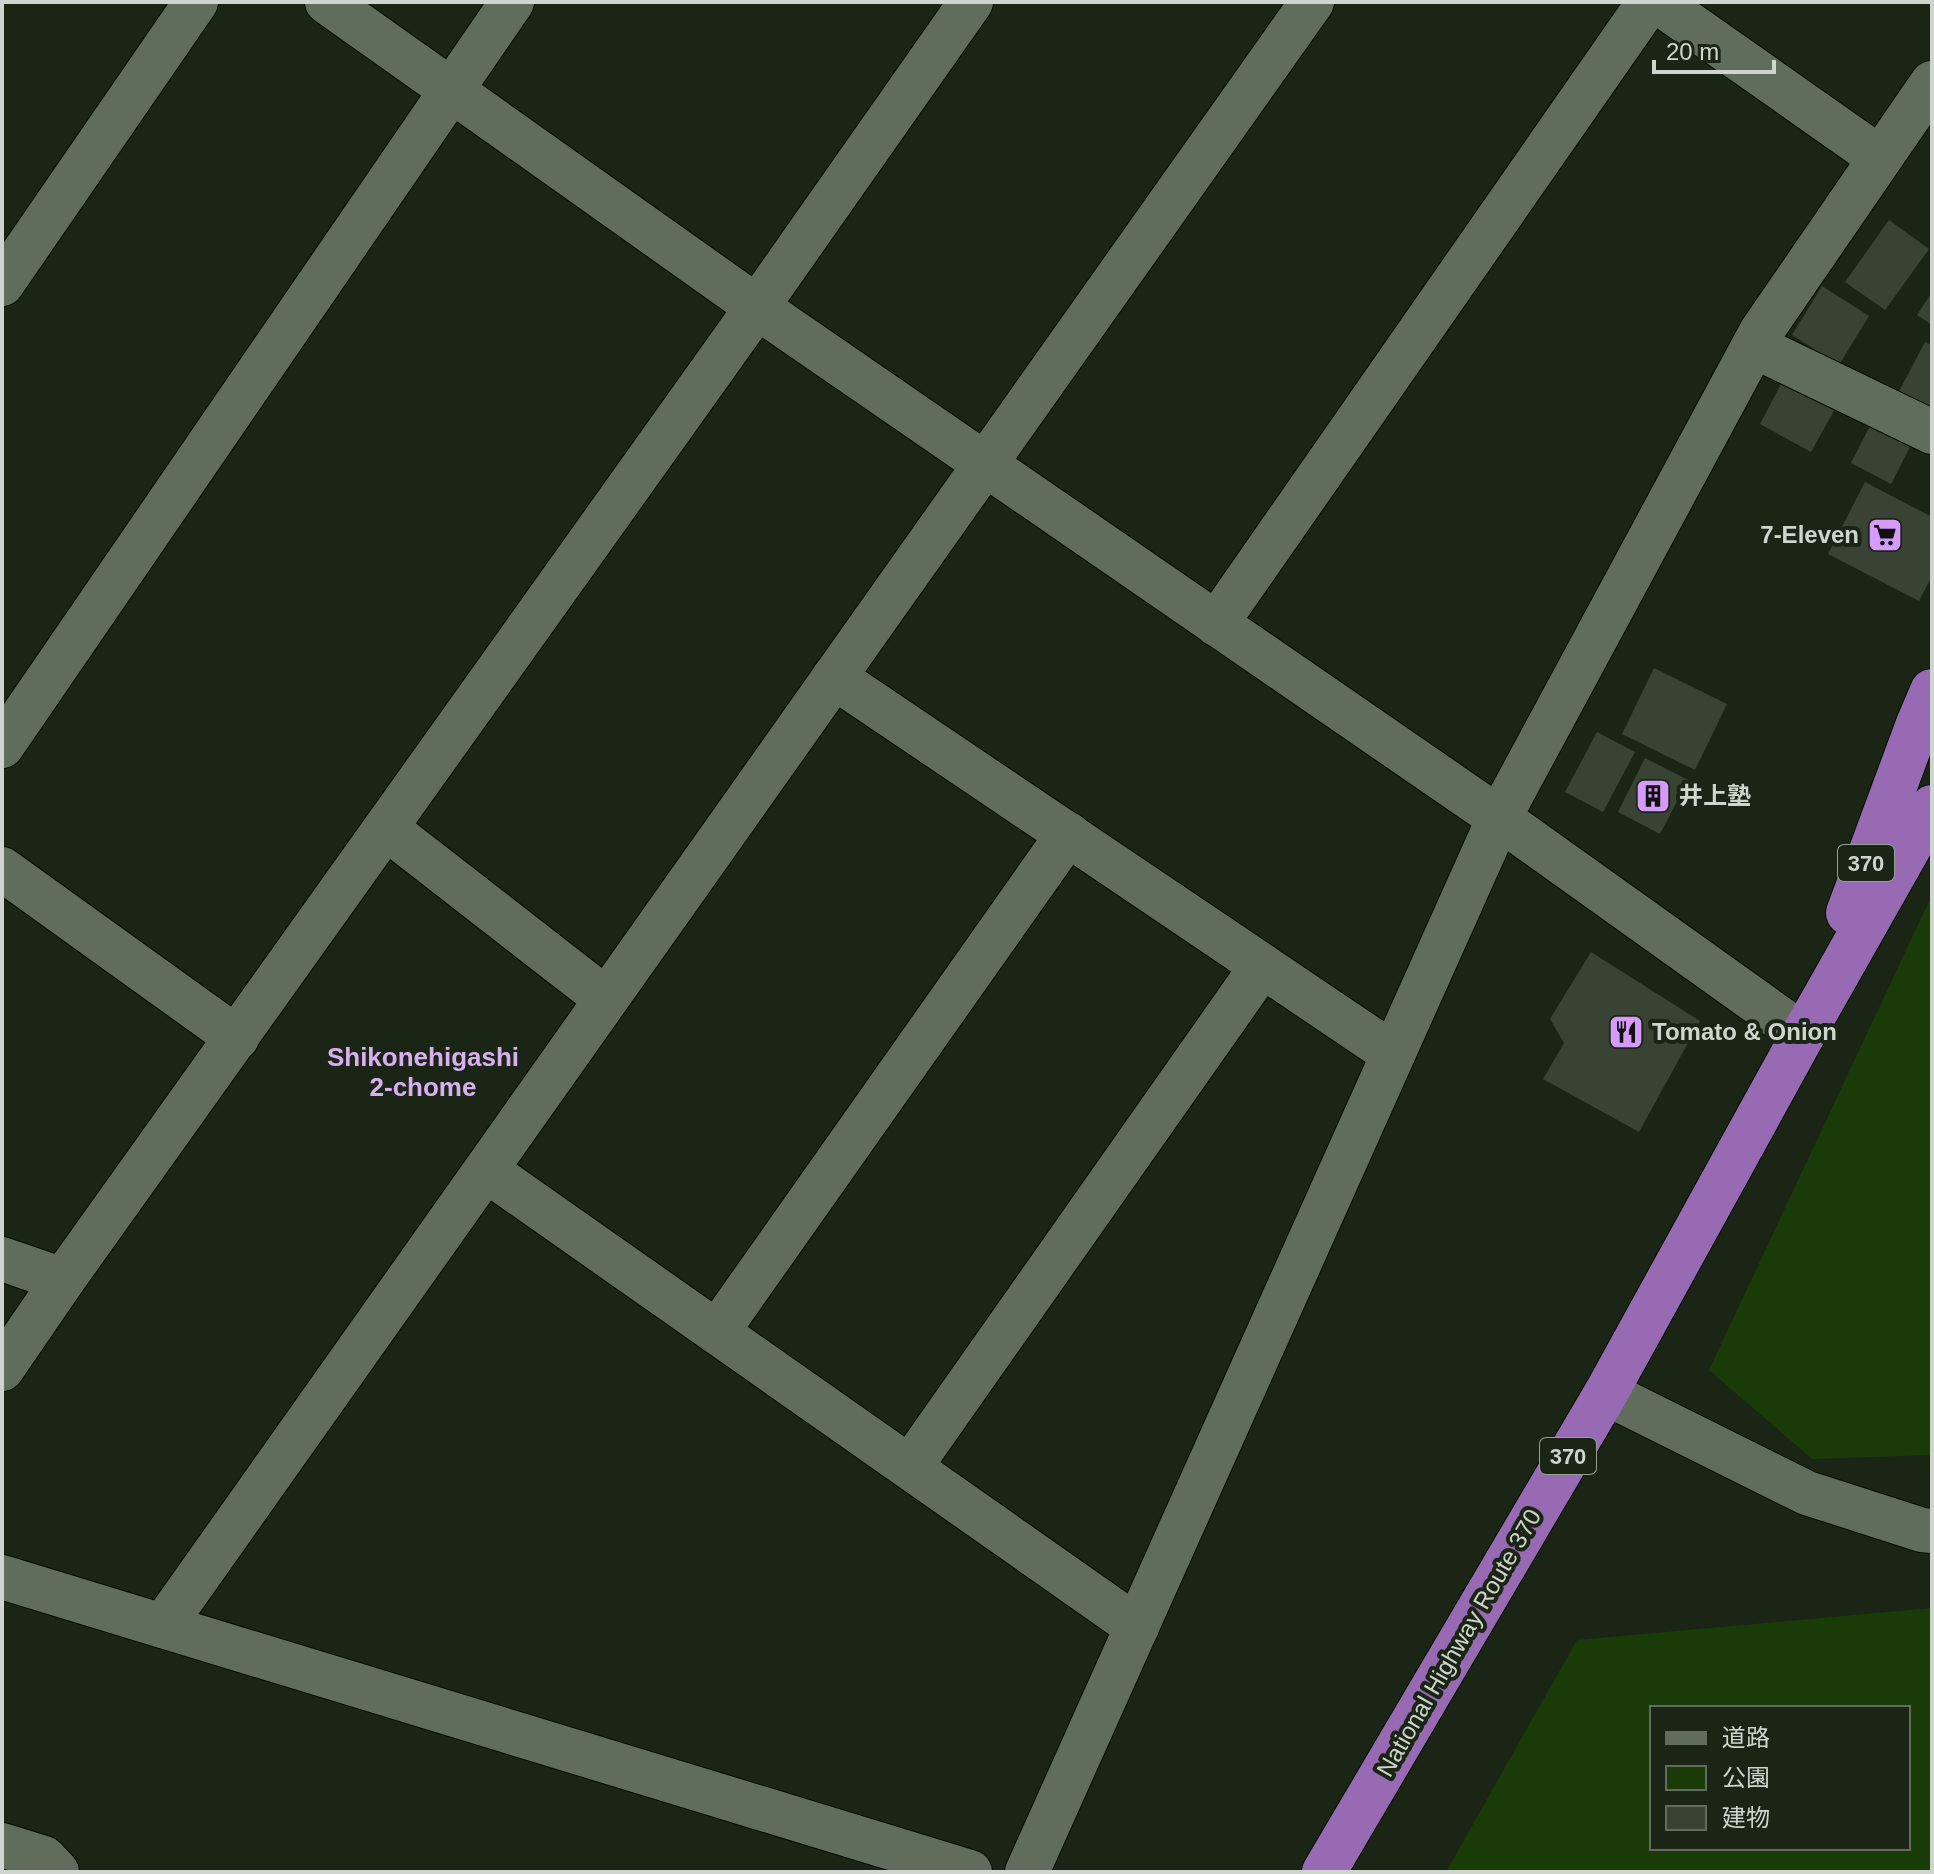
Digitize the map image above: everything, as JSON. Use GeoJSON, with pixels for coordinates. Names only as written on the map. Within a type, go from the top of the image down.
{"type":"FeatureCollection","features":[{"type":"Feature","properties":{"kind":"highway","name":"National Highway Route 370"},"geometry":{"type":"LineString","coordinates":[[1803,1035],[1932,691]]}},
{"type":"Feature","properties":{"kind":"highway","name":"National Highway Route 370"},"geometry":{"type":"LineString","coordinates":[[1324,1872],[1606,1393],[1932,807]]}},
{"type":"Feature","properties":{"kind":"street"},"geometry":{"type":"LineString","coordinates":[[2,284],[196,2]]}},
{"type":"Feature","properties":{"kind":"street"},"geometry":{"type":"LineString","coordinates":[[327,2],[757,307],[1499,818],[1803,1035]]}},
{"type":"Feature","properties":{"kind":"street"},"geometry":{"type":"LineString","coordinates":[[2,746],[512,2]]}},
{"type":"Feature","properties":{"kind":"street"},"geometry":{"type":"LineString","coordinates":[[2,1369],[971,2]]}},
{"type":"Feature","properties":{"kind":"street"},"geometry":{"type":"LineString","coordinates":[[163,1626],[1312,2]]}},
{"type":"Feature","properties":{"kind":"street"},"geometry":{"type":"LineString","coordinates":[[1216,624],[1649,2]]}},
{"type":"Feature","properties":{"kind":"street"},"geometry":{"type":"LineString","coordinates":[[1658,2],[1880,158]]}},
{"type":"Feature","properties":{"kind":"street"},"geometry":{"type":"LineString","coordinates":[[1027,1872],[1499,818],[1761,332],[1932,83]]}},
{"type":"Feature","properties":{"kind":"street"},"geometry":{"type":"LineString","coordinates":[[1754,346],[1932,432]]}},
{"type":"Feature","properties":{"kind":"street"},"geometry":{"type":"LineString","coordinates":[[834,677],[1393,1054]]}},
{"type":"Feature","properties":{"kind":"street"},"geometry":{"type":"LineString","coordinates":[[386,828],[606,999]]}},
{"type":"Feature","properties":{"kind":"street"},"geometry":{"type":"LineString","coordinates":[[717,1332],[1068,834]]}},
{"type":"Feature","properties":{"kind":"street"},"geometry":{"type":"LineString","coordinates":[[2,869],[237,1038]]}},
{"type":"Feature","properties":{"kind":"street"},"geometry":{"type":"LineString","coordinates":[[910,1467],[1262,966]]}},
{"type":"Feature","properties":{"kind":"street"},"geometry":{"type":"LineString","coordinates":[[486,1170],[1137,1627]]}},
{"type":"Feature","properties":{"kind":"street"},"geometry":{"type":"LineString","coordinates":[[2,1259],[63,1280]]}},
{"type":"Feature","properties":{"kind":"street"},"geometry":{"type":"LineString","coordinates":[[1606,1393],[1807,1493],[1932,1531]]}},
{"type":"Feature","properties":{"kind":"street"},"geometry":{"type":"LineString","coordinates":[[2,1577],[970,1872]]}},
{"type":"Feature","properties":{"kind":"street"},"geometry":{"type":"LineString","coordinates":[[2,1845],[44,1858],[57,1872]]}},
{"type":"Feature","properties":{"kind":"green space"},"geometry":{"type":"Polygon","coordinates":[[[1932,895],[1932,1455],[1812,1459],[1709,1370],[1932,895]]]}},
{"type":"Feature","properties":{"kind":"green space"},"geometry":{"type":"Polygon","coordinates":[[[1932,1608],[1932,1872],[1446,1872],[1577,1640],[1932,1608]]]}},
{"type":"Feature","properties":{"kind":"building"},"geometry":{"type":"Polygon","coordinates":[[[1889,220],[1929,249],[1885,310],[1845,282],[1889,220]]]}},
{"type":"Feature","properties":{"kind":"building"},"geometry":{"type":"Polygon","coordinates":[[[1822,286],[1869,316],[1839,365],[1792,335],[1822,286]]]}},
{"type":"Feature","properties":{"kind":"building"},"geometry":{"type":"Polygon","coordinates":[[[1932,292],[1932,325],[1917,315],[1932,292]]]}},
{"type":"Feature","properties":{"kind":"building"},"geometry":{"type":"Polygon","coordinates":[[[1925,342],[1932,345],[1932,407],[1929,414],[1896,397],[1925,342]]]}},
{"type":"Feature","properties":{"kind":"building"},"geometry":{"type":"Polygon","coordinates":[[[1788,371],[1840,400],[1811,452],[1760,424],[1788,371]]]}},
{"type":"Feature","properties":{"kind":"building"},"geometry":{"type":"Polygon","coordinates":[[[1870,426],[1910,447],[1891,484],[1851,463],[1870,426]]]}},
{"type":"Feature","properties":{"kind":"building","name":"7-Eleven"},"geometry":{"type":"Polygon","coordinates":[[[1865,482],[1932,517],[1932,576],[1919,601],[1828,554],[1865,482]]]}},
{"type":"Feature","properties":{"kind":"building"},"geometry":{"type":"Polygon","coordinates":[[[1654,668],[1727,704],[1695,770],[1622,734],[1654,668]]]}},
{"type":"Feature","properties":{"kind":"building"},"geometry":{"type":"Polygon","coordinates":[[[1597,732],[1635,752],[1603,812],[1565,792],[1597,732]]]}},
{"type":"Feature","properties":{"kind":"building","name":"井上塾"},"geometry":{"type":"Polygon","coordinates":[[[1645,758],[1688,780],[1660,834],[1618,812],[1645,758]]]}},
{"type":"Feature","properties":{"kind":"building","name":"Tomato & Onion"},"geometry":{"type":"Polygon","coordinates":[[[1591,952],[1700,1021],[1639,1132],[1543,1079],[1564,1043],[1550,1019],[1591,952]]]}},
{"type":"Feature","properties":{"kind":"place","name":"7-Eleven"},"geometry":{"type":"Point","coordinates":[1885,535]}},
{"type":"Feature","properties":{"kind":"place","name":"井上塾"},"geometry":{"type":"Point","coordinates":[1653,796]}},
{"type":"Feature","properties":{"kind":"place","name":"Tomato & Onion"},"geometry":{"type":"Point","coordinates":[1626,1032]}},
{"type":"Feature","properties":{"kind":"district","name":"Shikonehigashi 2-chome"},"geometry":{"type":"Point","coordinates":[423,1072]}}]}
